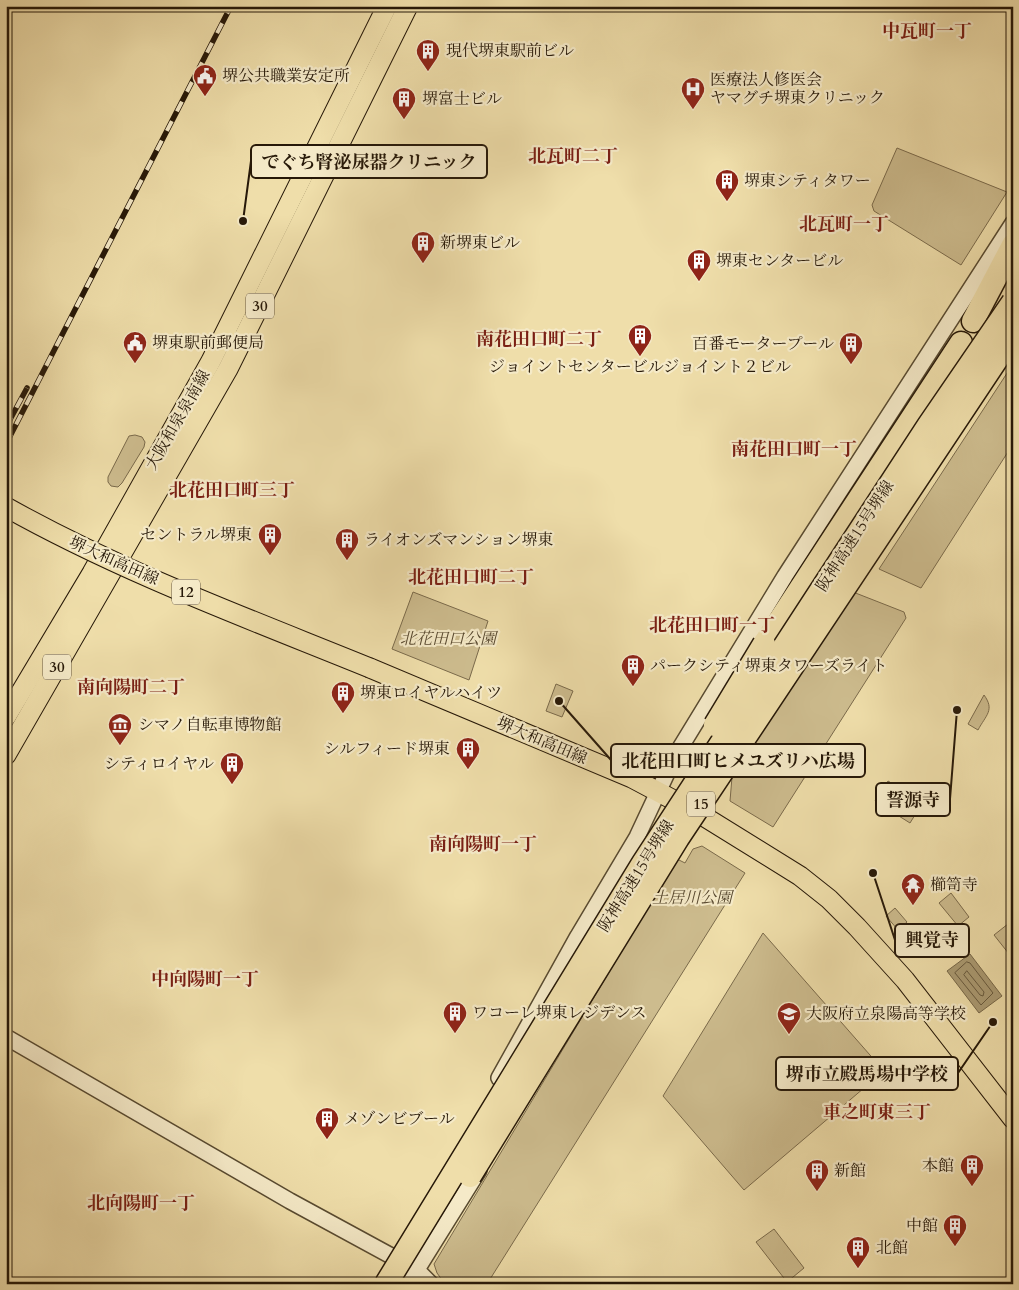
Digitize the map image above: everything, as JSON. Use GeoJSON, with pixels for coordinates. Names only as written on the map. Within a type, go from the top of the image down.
{"type":"FeatureCollection","features":[{"type":"Feature","properties":{"kind":"highway"},"geometry":{"type":"LineString","coordinates":[[973,322],[1013,245]]}},
{"type":"Feature","properties":{"kind":"highway","name":"阪神高速15号堺線"},"geometry":{"type":"LineString","coordinates":[[386,1284],[643,863],[922,434],[1013,302]]}},
{"type":"Feature","properties":{"kind":"highway","name":"阪神高速15号堺線"},"geometry":{"type":"LineString","coordinates":[[410,1277],[678,838],[1013,335]]}},
{"type":"Feature","properties":{"kind":"highway"},"geometry":{"type":"LineString","coordinates":[[643,863],[735,690],[961,343]]}},
{"type":"Feature","properties":{"kind":"main road","name":"大阪和泉泉南線"},"geometry":{"type":"LineString","coordinates":[[6,717],[92,573],[212,361],[387,6]]}},
{"type":"Feature","properties":{"kind":"main road","name":"大阪和泉泉南線"},"geometry":{"type":"LineString","coordinates":[[6,755],[228,369],[408,6]]}},
{"type":"Feature","properties":{"kind":"main road","name":"堺大和高田線"},"geometry":{"type":"LineString","coordinates":[[6,507],[74,544],[122,566],[632,778],[700,814],[800,876],[829,899],[905,980],[1013,1118]]}},
{"type":"Feature","properties":{"kind":"street"},"geometry":{"type":"LineString","coordinates":[[382,1284],[578,936],[638,837],[674,758],[772,597],[1013,223]]}},
{"type":"Feature","properties":{"kind":"street"},"geometry":{"type":"LineString","coordinates":[[408,1284],[410,1277],[700,814],[1013,296]]}},
{"type":"Feature","properties":{"kind":"street"},"geometry":{"type":"LineString","coordinates":[[6,1037],[290,1201],[397,1260],[410,1277],[431,1284]]}},
{"type":"Feature","properties":{"kind":"green space"},"geometry":{"type":"Polygon","coordinates":[[[897,148],[1007,192],[961,265],[874,211],[872,205],[897,148]]]}},
{"type":"Feature","properties":{"kind":"green space"},"geometry":{"type":"Polygon","coordinates":[[[1013,364],[1013,444],[921,588],[879,569],[1013,364]]]}},
{"type":"Feature","properties":{"kind":"green space"},"geometry":{"type":"Polygon","coordinates":[[[129,436],[142,437],[145,442],[144,447],[122,483],[118,487],[111,486],[108,482],[108,477],[129,436]]]}},
{"type":"Feature","properties":{"kind":"green space","name":"北花田口公園"},"geometry":{"type":"Polygon","coordinates":[[[413,592],[488,621],[469,680],[392,649],[413,592]]]}},
{"type":"Feature","properties":{"kind":"green space"},"geometry":{"type":"Polygon","coordinates":[[[853,592],[904,612],[906,618],[773,827],[730,801],[732,777],[729,775],[853,592]]]}},
{"type":"Feature","properties":{"kind":"green space"},"geometry":{"type":"Polygon","coordinates":[[[556,684],[573,691],[562,717],[546,711],[556,684]]]}},
{"type":"Feature","properties":{"kind":"green space"},"geometry":{"type":"Polygon","coordinates":[[[984,695],[989,709],[978,730],[968,724],[984,695]]]}},
{"type":"Feature","properties":{"kind":"green space"},"geometry":{"type":"Polygon","coordinates":[[[888,781],[923,802],[910,823],[875,801],[888,781]]]}},
{"type":"Feature","properties":{"kind":"green space","name":"土居川公園"},"geometry":{"type":"Polygon","coordinates":[[[702,846],[745,873],[487,1284],[445,1284],[437,1273],[434,1264],[677,859],[685,863],[693,849],[702,846]]]}},
{"type":"Feature","properties":{"kind":"green space"},"geometry":{"type":"Polygon","coordinates":[[[951,893],[969,917],[958,926],[939,903],[951,893]]]}},
{"type":"Feature","properties":{"kind":"green space"},"geometry":{"type":"Polygon","coordinates":[[[895,908],[907,922],[898,930],[886,916],[895,908]]]}},
{"type":"Feature","properties":{"kind":"green space"},"geometry":{"type":"Polygon","coordinates":[[[1013,920],[1013,959],[994,935],[1013,920]]]}},
{"type":"Feature","properties":{"kind":"green space"},"geometry":{"type":"Polygon","coordinates":[[[763,933],[884,1071],[744,1190],[663,1096],[763,933]]]}},
{"type":"Feature","properties":{"kind":"green space"},"geometry":{"type":"Polygon","coordinates":[[[774,1229],[804,1268],[787,1282],[756,1242],[774,1229]]]}},
{"type":"Feature","properties":{"kind":"water"},"geometry":{"type":"Polygon","coordinates":[[[970,954],[1002,996],[979,1013],[947,971],[970,954]]]}},
{"type":"Feature","properties":{"kind":"railway"},"geometry":{"type":"LineString","coordinates":[[6,444],[231,6]]}},
{"type":"Feature","properties":{"kind":"railway"},"geometry":{"type":"LineString","coordinates":[[6,427],[27,388]]}},
{"type":"Feature","properties":{"kind":"place","name":"現代堺東駅前ビル"},"geometry":{"type":"Point","coordinates":[428,72]}},
{"type":"Feature","properties":{"kind":"place","name":"堺公共職業安定所"},"geometry":{"type":"Point","coordinates":[205,97]}},
{"type":"Feature","properties":{"kind":"place","name":"医療法人修医会 ヤマグチ堺東クリニック"},"geometry":{"type":"Point","coordinates":[693,110]}},
{"type":"Feature","properties":{"kind":"place","name":"堺富士ビル"},"geometry":{"type":"Point","coordinates":[404,120]}},
{"type":"Feature","properties":{"kind":"place","name":"堺東シティタワー"},"geometry":{"type":"Point","coordinates":[727,202]}},
{"type":"Feature","properties":{"kind":"place","name":"でぐち腎泌尿器クリニック"},"geometry":{"type":"Point","coordinates":[243,221]}},
{"type":"Feature","properties":{"kind":"place","name":"新堺東ビル"},"geometry":{"type":"Point","coordinates":[423,264]}},
{"type":"Feature","properties":{"kind":"place","name":"堺東センタービル"},"geometry":{"type":"Point","coordinates":[699,282]}},
{"type":"Feature","properties":{"kind":"place","name":"ジョイントセンタービルジョイント２ビル"},"geometry":{"type":"Point","coordinates":[640,357]}},
{"type":"Feature","properties":{"kind":"place","name":"堺東駅前郵便局"},"geometry":{"type":"Point","coordinates":[135,364]}},
{"type":"Feature","properties":{"kind":"place","name":"百番モータープール"},"geometry":{"type":"Point","coordinates":[851,365]}},
{"type":"Feature","properties":{"kind":"place","name":"セントラル堺東"},"geometry":{"type":"Point","coordinates":[270,556]}},
{"type":"Feature","properties":{"kind":"place","name":"ライオンズマンション堺東"},"geometry":{"type":"Point","coordinates":[347,561]}},
{"type":"Feature","properties":{"kind":"place","name":"パークシティ堺東タワーズライト"},"geometry":{"type":"Point","coordinates":[633,687]}},
{"type":"Feature","properties":{"kind":"place","name":"北花田口町ヒメユズリハ広場"},"geometry":{"type":"Point","coordinates":[559,701]}},
{"type":"Feature","properties":{"kind":"place","name":"誓源寺"},"geometry":{"type":"Point","coordinates":[957,710]}},
{"type":"Feature","properties":{"kind":"place","name":"堺東ロイヤルハイツ"},"geometry":{"type":"Point","coordinates":[343,714]}},
{"type":"Feature","properties":{"kind":"place","name":"シマノ自転車博物館"},"geometry":{"type":"Point","coordinates":[120,746]}},
{"type":"Feature","properties":{"kind":"place","name":"シルフィード堺東"},"geometry":{"type":"Point","coordinates":[468,770]}},
{"type":"Feature","properties":{"kind":"place","name":"シティロイヤル"},"geometry":{"type":"Point","coordinates":[232,785]}},
{"type":"Feature","properties":{"kind":"place","name":"興覚寺"},"geometry":{"type":"Point","coordinates":[873,873]}},
{"type":"Feature","properties":{"kind":"place","name":"櫛笥寺"},"geometry":{"type":"Point","coordinates":[913,906]}},
{"type":"Feature","properties":{"kind":"place","name":"堺市立殿馬場中学校"},"geometry":{"type":"Point","coordinates":[993,1022]}},
{"type":"Feature","properties":{"kind":"place","name":"ワコーレ堺東レジデンス"},"geometry":{"type":"Point","coordinates":[455,1034]}},
{"type":"Feature","properties":{"kind":"place","name":"大阪府立泉陽高等学校"},"geometry":{"type":"Point","coordinates":[789,1035]}},
{"type":"Feature","properties":{"kind":"place","name":"メゾンビブール"},"geometry":{"type":"Point","coordinates":[327,1140]}},
{"type":"Feature","properties":{"kind":"place","name":"本館"},"geometry":{"type":"Point","coordinates":[972,1187]}},
{"type":"Feature","properties":{"kind":"place","name":"新館"},"geometry":{"type":"Point","coordinates":[817,1192]}},
{"type":"Feature","properties":{"kind":"place","name":"中館"},"geometry":{"type":"Point","coordinates":[955,1247]}},
{"type":"Feature","properties":{"kind":"place","name":"北館"},"geometry":{"type":"Point","coordinates":[858,1269]}},
{"type":"Feature","properties":{"kind":"district","name":"中瓦町一丁"},"geometry":{"type":"Point","coordinates":[927,31]}},
{"type":"Feature","properties":{"kind":"district","name":"北瓦町二丁"},"geometry":{"type":"Point","coordinates":[573,156]}},
{"type":"Feature","properties":{"kind":"district","name":"北瓦町一丁"},"geometry":{"type":"Point","coordinates":[844,224]}},
{"type":"Feature","properties":{"kind":"district","name":"南花田口町二丁"},"geometry":{"type":"Point","coordinates":[539,339]}},
{"type":"Feature","properties":{"kind":"district","name":"南花田口町一丁"},"geometry":{"type":"Point","coordinates":[794,449]}},
{"type":"Feature","properties":{"kind":"district","name":"北花田口町三丁"},"geometry":{"type":"Point","coordinates":[232,490]}},
{"type":"Feature","properties":{"kind":"district","name":"北花田口町二丁"},"geometry":{"type":"Point","coordinates":[471,577]}},
{"type":"Feature","properties":{"kind":"district","name":"北花田口町一丁"},"geometry":{"type":"Point","coordinates":[712,625]}},
{"type":"Feature","properties":{"kind":"district","name":"南向陽町二丁"},"geometry":{"type":"Point","coordinates":[131,687]}},
{"type":"Feature","properties":{"kind":"district","name":"南向陽町一丁"},"geometry":{"type":"Point","coordinates":[483,844]}},
{"type":"Feature","properties":{"kind":"district","name":"中向陽町一丁"},"geometry":{"type":"Point","coordinates":[205,979]}},
{"type":"Feature","properties":{"kind":"district","name":"車之町東三丁"},"geometry":{"type":"Point","coordinates":[877,1112]}},
{"type":"Feature","properties":{"kind":"district","name":"北向陽町一丁"},"geometry":{"type":"Point","coordinates":[141,1203]}}]}
